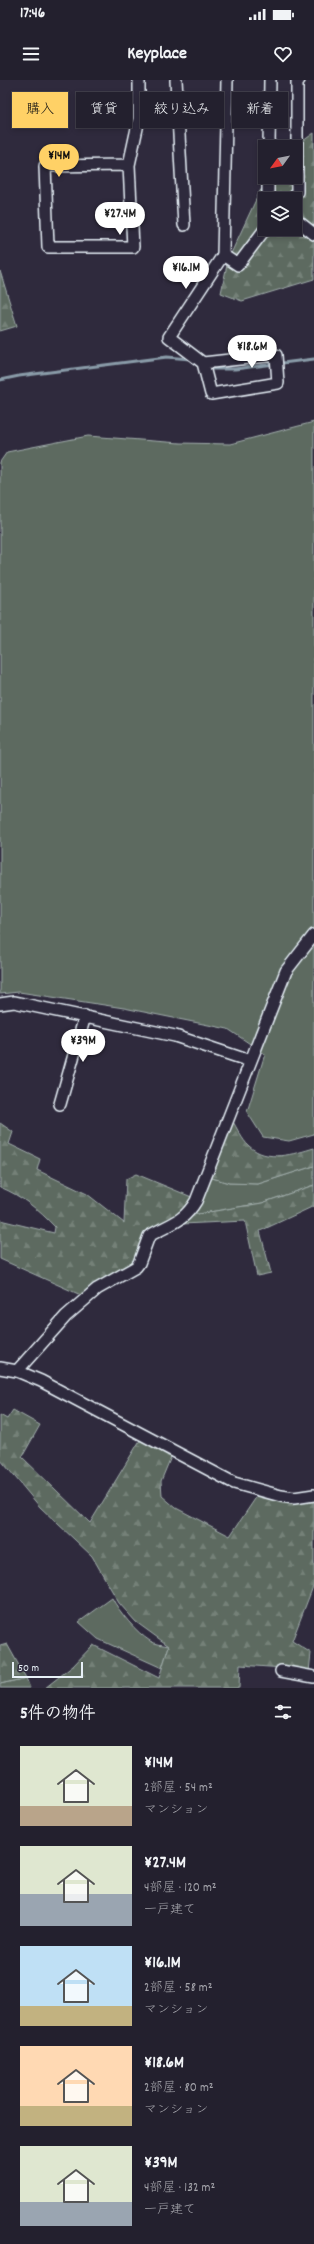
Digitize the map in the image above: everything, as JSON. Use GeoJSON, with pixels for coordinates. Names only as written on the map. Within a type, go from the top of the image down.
{"type":"FeatureCollection","features":[{"type":"Feature","properties":{"kind":"street"},"geometry":{"type":"LineString","coordinates":[[129,165],[45,166],[48,247],[133,247],[129,165],[139,119],[139,80]]}},
{"type":"Feature","properties":{"kind":"street"},"geometry":{"type":"LineString","coordinates":[[176,80],[184,225]]}},
{"type":"Feature","properties":{"kind":"street"},"geometry":{"type":"LineString","coordinates":[[203,363],[276,355],[278,383],[211,394],[203,363],[169,337],[223,255],[227,80]]}},
{"type":"Feature","properties":{"kind":"street"},"geometry":{"type":"LineString","coordinates":[[269,140],[270,80]]}},
{"type":"Feature","properties":{"kind":"street"},"geometry":{"type":"LineString","coordinates":[[297,192],[297,80],[299,80]]}},
{"type":"Feature","properties":{"kind":"street"},"geometry":{"type":"LineString","coordinates":[[302,225],[314,234]]}},
{"type":"Feature","properties":{"kind":"street"},"geometry":{"type":"LineString","coordinates":[[223,255],[238,265],[259,236]]}},
{"type":"Feature","properties":{"kind":"street"},"geometry":{"type":"LineString","coordinates":[[17,1371],[66,1316],[97,1289],[136,1267],[149,1236],[179,1222],[189,1213],[196,1201],[286,971],[314,935]]}},
{"type":"Feature","properties":{"kind":"street"},"geometry":{"type":"LineString","coordinates":[[0,1004],[14,1002],[175,1036],[250,1061]]}},
{"type":"Feature","properties":{"kind":"street"},"geometry":{"type":"LineString","coordinates":[[60,1104],[85,1016]]}},
{"type":"Feature","properties":{"kind":"street"},"geometry":{"type":"LineString","coordinates":[[0,1368],[17,1371],[41,1381],[234,1482],[281,1496],[294,1498],[314,1495]]}},
{"type":"Feature","properties":{"kind":"street"},"geometry":{"type":"LineString","coordinates":[[281,1671],[314,1678]]}},
{"type":"Feature","properties":{"kind":"green space"},"geometry":{"type":"Polygon","coordinates":[[[314,133],[314,279],[242,301],[221,293],[228,260],[258,195],[258,236],[302,236],[302,192],[260,191],[266,184],[302,184],[302,142],[314,133]]]}},
{"type":"Feature","properties":{"kind":"green space"},"geometry":{"type":"Polygon","coordinates":[[[0,271],[17,326],[0,331],[0,271]]]}},
{"type":"Feature","properties":{"kind":"green space"},"geometry":{"type":"Polygon","coordinates":[[[314,422],[314,1134],[289,1141],[263,1137],[247,1112],[265,1054],[228,1029],[124,1008],[19,992],[0,994],[0,462],[7,452],[88,436],[180,443],[230,444],[314,422]]]}},
{"type":"Feature","properties":{"kind":"green space"},"geometry":{"type":"Polygon","coordinates":[[[232,1120],[246,1143],[256,1151],[264,1154],[281,1156],[314,1148],[314,1166],[258,1184],[229,1183],[209,1177],[232,1120]]]}},
{"type":"Feature","properties":{"kind":"green space"},"geometry":{"type":"Polygon","coordinates":[[[0,1123],[13,1132],[9,1144],[40,1159],[37,1170],[87,1194],[124,1223],[126,1179],[136,1174],[194,1198],[186,1209],[145,1235],[137,1260],[83,1296],[0,1259],[0,1220],[54,1233],[55,1227],[30,1204],[0,1187],[0,1123]]]}},
{"type":"Feature","properties":{"kind":"green space"},"geometry":{"type":"Polygon","coordinates":[[[314,1166],[314,1185],[262,1203],[192,1215],[209,1177],[229,1183],[258,1184],[314,1166]]]}},
{"type":"Feature","properties":{"kind":"green space"},"geometry":{"type":"Polygon","coordinates":[[[314,1185],[314,1206],[260,1231],[271,1273],[257,1276],[245,1221],[182,1224],[192,1215],[262,1203],[314,1185]]]}},
{"type":"Feature","properties":{"kind":"green space"},"geometry":{"type":"Polygon","coordinates":[[[13,1410],[40,1425],[22,1457],[90,1523],[142,1437],[173,1452],[161,1481],[162,1496],[176,1508],[230,1536],[259,1493],[314,1498],[314,1584],[292,1641],[311,1653],[309,1672],[284,1668],[240,1665],[239,1688],[45,1688],[73,1666],[93,1645],[159,1678],[169,1646],[136,1622],[119,1603],[92,1556],[40,1507],[0,1459],[0,1415],[7,1419],[13,1410]]]}},
{"type":"Feature","properties":{"kind":"green space"},"geometry":{"type":"Polygon","coordinates":[[[112,1598],[119,1610],[139,1633],[154,1643],[169,1646],[162,1668],[98,1639],[79,1622],[112,1598]]]}},
{"type":"Feature","properties":{"kind":"green space"},"geometry":{"type":"Polygon","coordinates":[[[7,1644],[26,1678],[0,1684],[0,1646],[7,1644]]]}},
{"type":"Feature","properties":{"kind":"green space"},"geometry":{"type":"Polygon","coordinates":[[[26,1678],[30,1688],[0,1688],[0,1684],[26,1678]]]}},
{"type":"Feature","properties":{"kind":"waterway"},"geometry":{"type":"LineString","coordinates":[[0,380],[19,376],[167,357],[190,359]]}},
{"type":"Feature","properties":{"kind":"waterway"},"geometry":{"type":"LineString","coordinates":[[206,369],[235,369],[314,359]]}}]}
